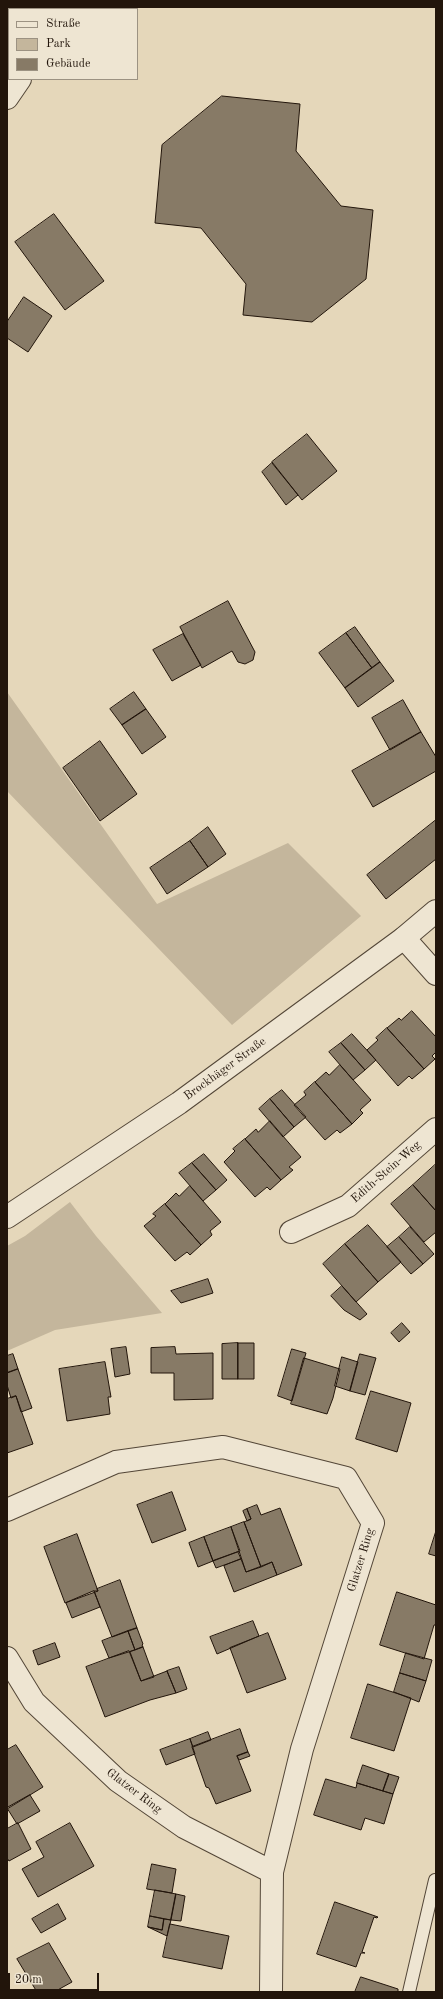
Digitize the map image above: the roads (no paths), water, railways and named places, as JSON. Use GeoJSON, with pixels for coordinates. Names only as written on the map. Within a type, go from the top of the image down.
{"type":"FeatureCollection","features":[{"type":"Feature","properties":{"kind":"street"},"geometry":{"type":"LineString","coordinates":[[7,98],[19,80]]}},
{"type":"Feature","properties":{"kind":"street","name":"Brockhäger Straße"},"geometry":{"type":"LineString","coordinates":[[7,1216],[179,1103],[404,938],[436,911]]}},
{"type":"Feature","properties":{"kind":"street"},"geometry":{"type":"LineString","coordinates":[[404,938],[436,974]]}},
{"type":"Feature","properties":{"kind":"street","name":"Edith-Stein-Weg"},"geometry":{"type":"LineString","coordinates":[[291,1232],[348,1206],[436,1129]]}},
{"type":"Feature","properties":{"kind":"street","name":"Glatzer Ring"},"geometry":{"type":"LineString","coordinates":[[7,1510],[116,1462],[223,1447],[346,1478],[373,1522],[302,1749],[272,1872],[271,1992]]}},
{"type":"Feature","properties":{"kind":"street","name":"Glatzer Ring"},"geometry":{"type":"LineString","coordinates":[[7,1658],[34,1702],[118,1781],[184,1827],[272,1872]]}},
{"type":"Feature","properties":{"kind":"lane"},"geometry":{"type":"LineString","coordinates":[[409,1992],[435,1880]]}}]}
